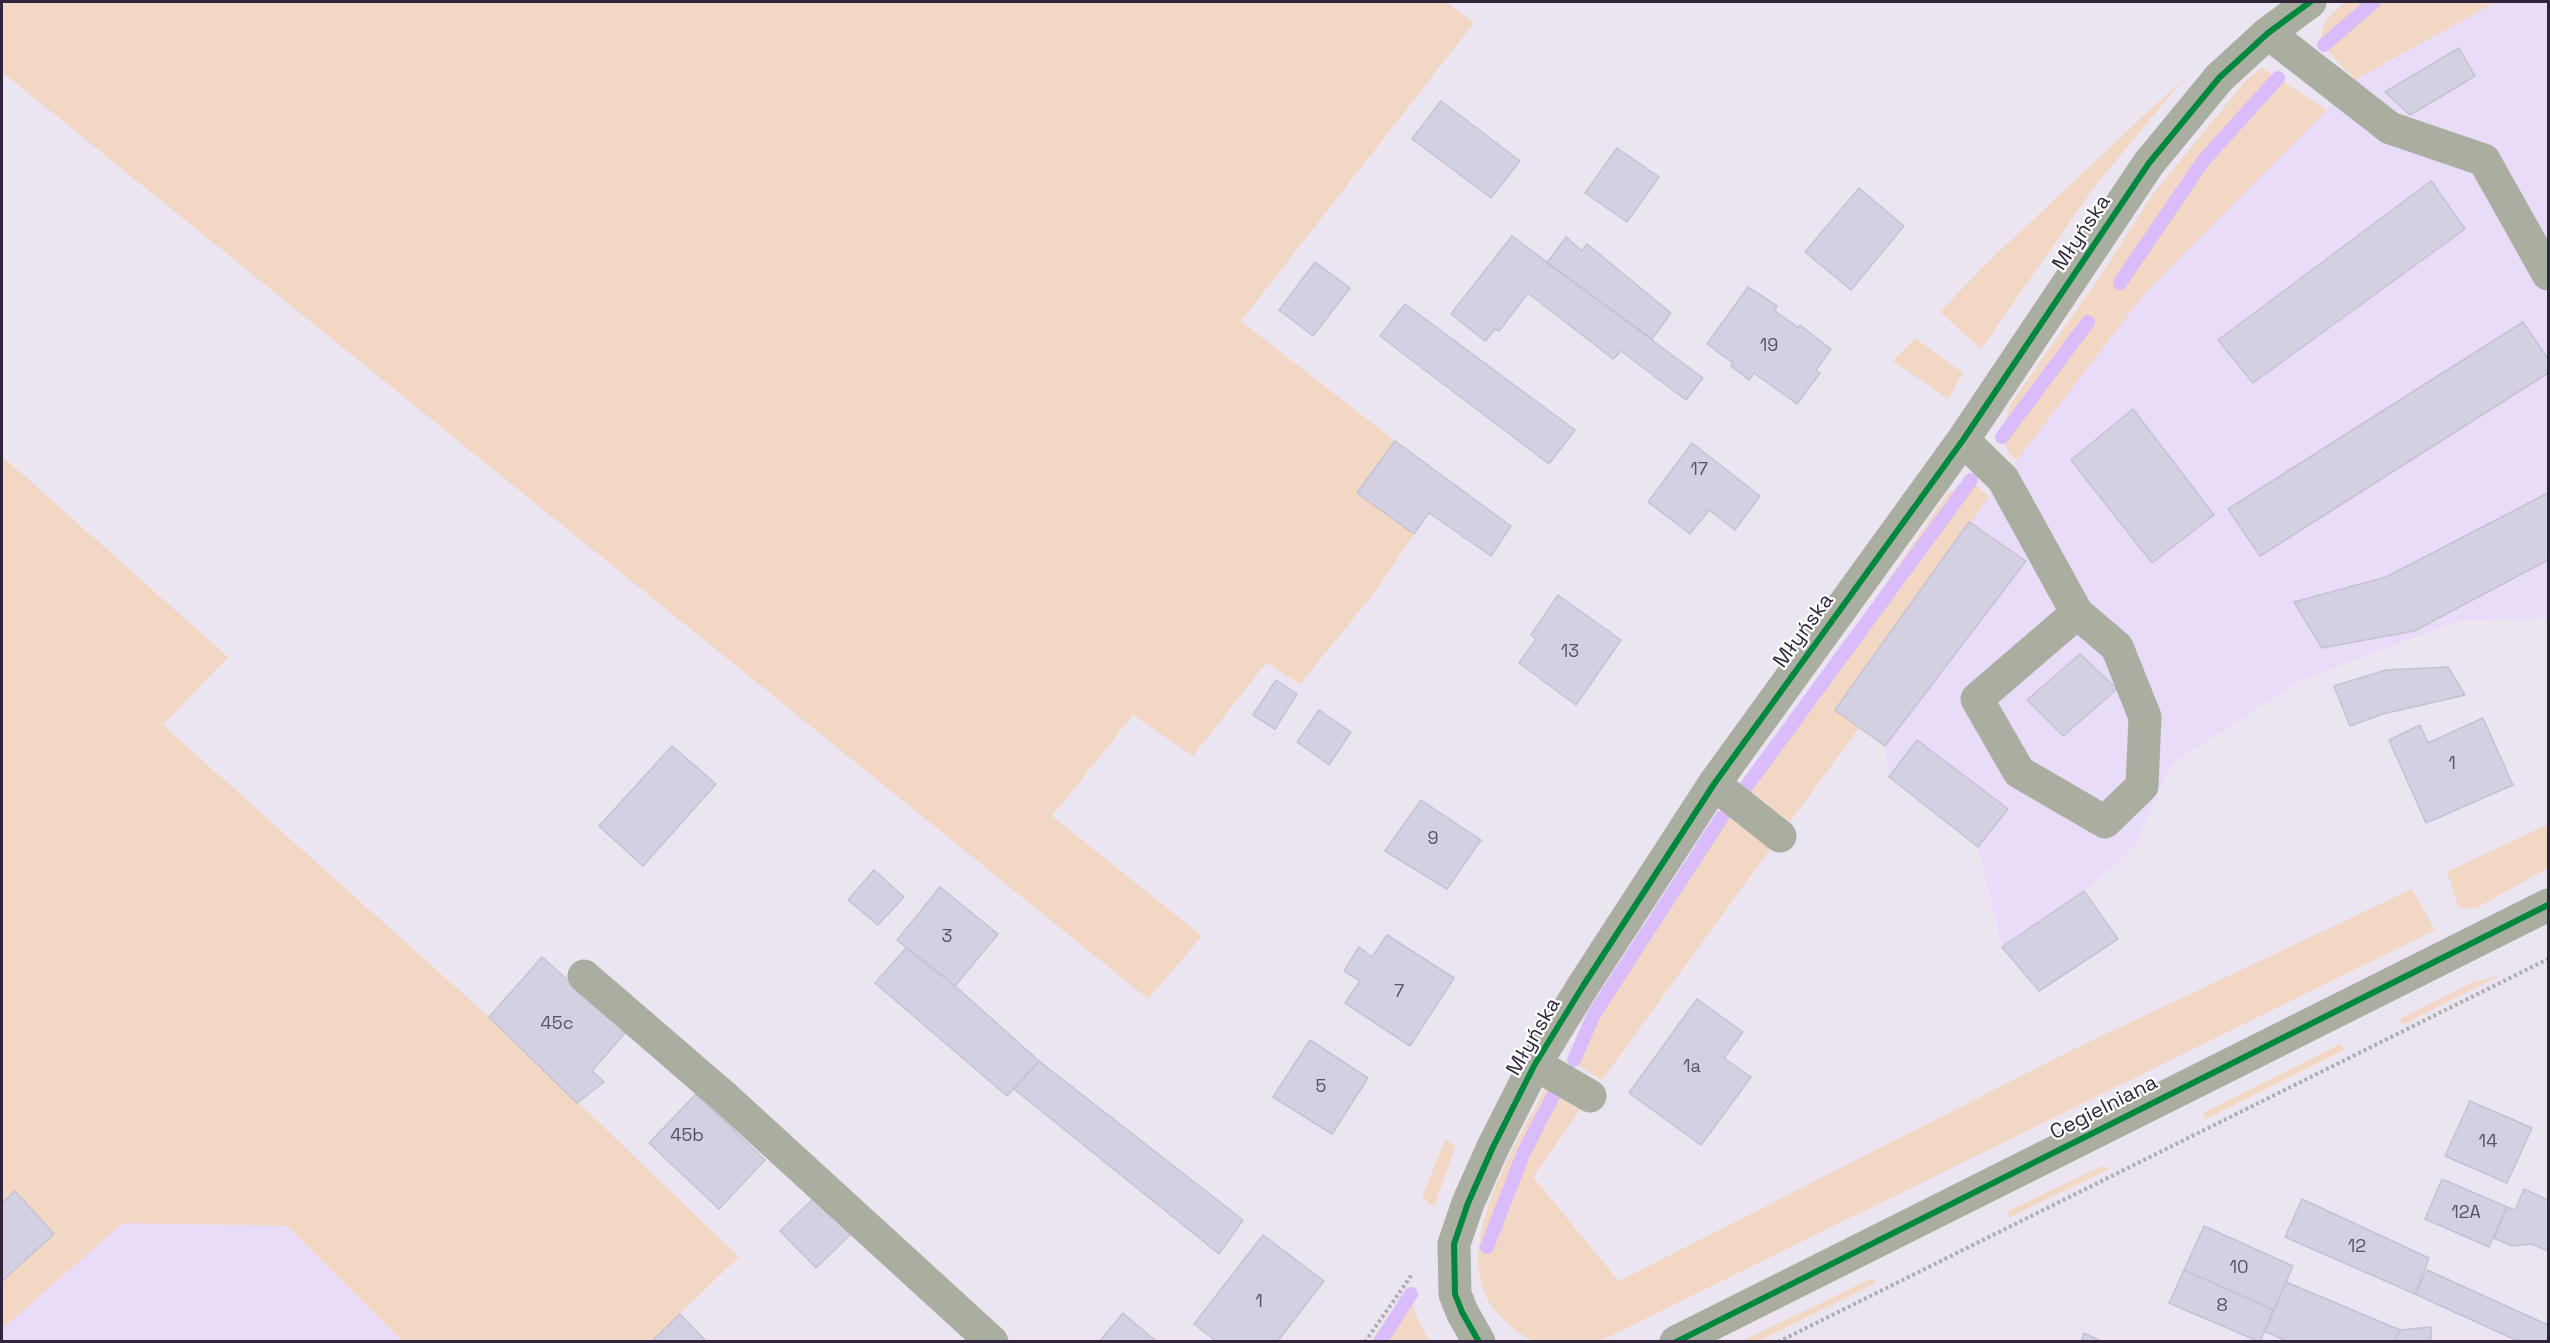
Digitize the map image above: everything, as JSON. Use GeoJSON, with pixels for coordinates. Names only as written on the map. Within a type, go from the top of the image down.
{"type":"FeatureCollection","features":[{"type":"Feature","properties":{"kind":"street","name":"Młyńska"},"geometry":{"type":"LineString","coordinates":[[1479,1341],[1462,1312],[1455,1294],[1454,1244],[1468,1203],[1493,1146],[1535,1064],[1714,784],[1963,440],[2149,163],[2219,78],[2268,33],[2310,2]]}},
{"type":"Feature","properties":{"kind":"street"},"geometry":{"type":"LineString","coordinates":[[2268,33],[2314,72],[2390,128],[2484,160],[2548,274]]}},
{"type":"Feature","properties":{"kind":"street"},"geometry":{"type":"LineString","coordinates":[[1963,440],[2003,479],[2077,613],[2117,647],[2145,717],[2142,786],[2106,822],[2019,772],[1977,699],[2077,613]]}},
{"type":"Feature","properties":{"kind":"street"},"geometry":{"type":"LineString","coordinates":[[1714,784],[1780,836]]}},
{"type":"Feature","properties":{"kind":"street","name":"Cegielniana"},"geometry":{"type":"LineString","coordinates":[[1676,1341],[2548,905]]}},
{"type":"Feature","properties":{"kind":"street"},"geometry":{"type":"LineString","coordinates":[[584,976],[722,1095],[992,1341]]}},
{"type":"Feature","properties":{"kind":"street"},"geometry":{"type":"LineString","coordinates":[[1535,1064],[1590,1096]]}},
{"type":"Feature","properties":{"kind":"path"},"geometry":{"type":"LineString","coordinates":[[1778,1341],[2548,959]]}},
{"type":"Feature","properties":{"kind":"shaded area"},"geometry":{"type":"Polygon","coordinates":[[[6,2],[1446,2],[1474,23],[1241,321],[1395,441],[1357,493],[1414,534],[1375,592],[1300,684],[1266,663],[1193,756],[1133,715],[1052,816],[1202,936],[1148,999],[2,72],[2,7],[6,2]]]}},
{"type":"Feature","properties":{"kind":"shaded area"},"geometry":{"type":"Polygon","coordinates":[[[2346,2],[2496,2],[2355,80],[2335,59],[2323,41],[2322,32],[2325,23],[2346,2]]]}},
{"type":"Feature","properties":{"kind":"shaded area"},"geometry":{"type":"Polygon","coordinates":[[[2496,2],[2548,2],[2548,618],[2460,620],[2299,681],[2171,764],[2133,848],[2084,891],[2118,939],[2039,991],[2002,947],[1978,847],[1889,777],[1885,746],[1835,710],[1969,522],[2145,293],[2355,80],[2496,2]]]}},
{"type":"Feature","properties":{"kind":"shaded area"},"geometry":{"type":"Polygon","coordinates":[[[2262,68],[2327,110],[2145,293],[2017,460],[2009,454],[2002,437],[2010,405],[2103,272],[2152,195],[2247,79],[2262,68]]]}},
{"type":"Feature","properties":{"kind":"shaded area"},"geometry":{"type":"Polygon","coordinates":[[[2186,76],[2095,186],[1981,349],[1940,312],[1989,261],[2186,76]]]}},
{"type":"Feature","properties":{"kind":"shaded area"},"geometry":{"type":"Polygon","coordinates":[[[1915,338],[1963,373],[1948,399],[1893,361],[1915,338]]]}},
{"type":"Feature","properties":{"kind":"shaded area"},"geometry":{"type":"Polygon","coordinates":[[[2,456],[228,657],[163,725],[489,1017],[739,1257],[651,1341],[402,1341],[287,1226],[123,1223],[2,1329],[2,456]]]}},
{"type":"Feature","properties":{"kind":"shaded area"},"geometry":{"type":"Polygon","coordinates":[[[1971,480],[1989,497],[1835,710],[1859,728],[1790,822],[1741,784],[1856,628],[1947,494],[1971,480]]]}},
{"type":"Feature","properties":{"kind":"shaded area"},"geometry":{"type":"Polygon","coordinates":[[[1719,811],[1771,848],[1602,1080],[1568,1059],[1586,1019],[1719,811]]]}},
{"type":"Feature","properties":{"kind":"shaded area"},"geometry":{"type":"Polygon","coordinates":[[[2548,824],[2548,868],[2478,907],[2466,909],[2458,906],[2447,872],[2548,824]]]}},
{"type":"Feature","properties":{"kind":"shaded area"},"geometry":{"type":"Polygon","coordinates":[[[2412,889],[2435,930],[1600,1341],[1550,1342],[1536,1341],[1526,1337],[1499,1315],[1484,1290],[1478,1263],[1481,1233],[1490,1202],[1502,1171],[1545,1089],[1580,1110],[1533,1177],[1619,1281],[2074,1049],[2412,889]]]}},
{"type":"Feature","properties":{"kind":"shaded area"},"geometry":{"type":"Polygon","coordinates":[[[2501,975],[2402,1025],[2400,1019],[2471,983],[2501,975]]]}},
{"type":"Feature","properties":{"kind":"shaded area"},"geometry":{"type":"Polygon","coordinates":[[[2340,1044],[2344,1050],[2206,1119],[2203,1113],[2340,1044]]]}},
{"type":"Feature","properties":{"kind":"shaded area"},"geometry":{"type":"Polygon","coordinates":[[[1445,1140],[1456,1145],[1434,1207],[1422,1197],[1445,1140]]]}},
{"type":"Feature","properties":{"kind":"shaded area"},"geometry":{"type":"Polygon","coordinates":[[[2102,1166],[2109,1169],[2009,1218],[2008,1211],[2102,1166]]]}},
{"type":"Feature","properties":{"kind":"shaded area"},"geometry":{"type":"Polygon","coordinates":[[[123,1223],[287,1226],[402,1341],[2,1342],[2,1329],[123,1223]]]}},
{"type":"Feature","properties":{"kind":"shaded area"},"geometry":{"type":"Polygon","coordinates":[[[1872,1278],[1876,1283],[1759,1341],[1742,1341],[1872,1278]]]}},
{"type":"Feature","properties":{"kind":"shaded area"},"geometry":{"type":"Polygon","coordinates":[[[1406,1291],[1411,1294],[1415,1313],[1429,1341],[1371,1341],[1406,1291]]]}},
{"type":"Feature","properties":{"kind":"building"},"geometry":{"type":"Polygon","coordinates":[[[2459,48],[2475,76],[2410,115],[2385,92],[2459,48]]]}},
{"type":"Feature","properties":{"kind":"building"},"geometry":{"type":"Polygon","coordinates":[[[1441,101],[1520,161],[1491,198],[1412,139],[1441,101]]]}},
{"type":"Feature","properties":{"kind":"building"},"geometry":{"type":"Polygon","coordinates":[[[1617,148],[1659,177],[1627,222],[1585,193],[1617,148]]]}},
{"type":"Feature","properties":{"kind":"building"},"geometry":{"type":"Polygon","coordinates":[[[2431,181],[2465,229],[2253,383],[2218,340],[2431,181]]]}},
{"type":"Feature","properties":{"kind":"building"},"geometry":{"type":"Polygon","coordinates":[[[1859,188],[1904,226],[1851,290],[1805,252],[1859,188]]]}},
{"type":"Feature","properties":{"kind":"building"},"geometry":{"type":"Polygon","coordinates":[[[1512,236],[1703,378],[1686,400],[1621,351],[1613,359],[1528,293],[1499,331],[1495,329],[1485,341],[1451,314],[1512,236]]]}},
{"type":"Feature","properties":{"kind":"building"},"geometry":{"type":"Polygon","coordinates":[[[1566,237],[1582,251],[1587,244],[1671,313],[1652,339],[1547,263],[1566,237]]]}},
{"type":"Feature","properties":{"kind":"building"},"geometry":{"type":"Polygon","coordinates":[[[1315,262],[1350,288],[1313,336],[1279,310],[1315,262]]]}},
{"type":"Feature","properties":{"kind":"building"},"geometry":{"type":"Polygon","coordinates":[[[1748,287],[1777,306],[1775,311],[1799,328],[1800,325],[1831,349],[1816,370],[1820,373],[1797,404],[1754,373],[1749,380],[1731,366],[1733,363],[1707,344],[1748,287]]]}},
{"type":"Feature","properties":{"kind":"building"},"geometry":{"type":"Polygon","coordinates":[[[1405,304],[1575,430],[1549,464],[1380,336],[1405,304]]]}},
{"type":"Feature","properties":{"kind":"building"},"geometry":{"type":"Polygon","coordinates":[[[2523,322],[2548,359],[2548,373],[2260,556],[2228,509],[2523,322]]]}},
{"type":"Feature","properties":{"kind":"building"},"geometry":{"type":"Polygon","coordinates":[[[2133,409],[2214,515],[2152,563],[2071,460],[2133,409]]]}},
{"type":"Feature","properties":{"kind":"building"},"geometry":{"type":"Polygon","coordinates":[[[1395,441],[1511,526],[1491,556],[1429,513],[1414,534],[1357,493],[1395,441]]]}},
{"type":"Feature","properties":{"kind":"building"},"geometry":{"type":"Polygon","coordinates":[[[1692,443],[1760,496],[1735,530],[1709,510],[1690,534],[1648,502],[1692,443]]]}},
{"type":"Feature","properties":{"kind":"building"},"geometry":{"type":"Polygon","coordinates":[[[2548,493],[2548,560],[2414,631],[2322,648],[2294,602],[2386,577],[2548,493]]]}},
{"type":"Feature","properties":{"kind":"building"},"geometry":{"type":"Polygon","coordinates":[[[1969,522],[2026,561],[1885,746],[1835,710],[1969,522]]]}},
{"type":"Feature","properties":{"kind":"building"},"geometry":{"type":"Polygon","coordinates":[[[1558,595],[1621,640],[1576,705],[1519,663],[1536,639],[1531,635],[1558,595]]]}},
{"type":"Feature","properties":{"kind":"building"},"geometry":{"type":"Polygon","coordinates":[[[2080,654],[2117,689],[2063,736],[2027,700],[2080,654]]]}},
{"type":"Feature","properties":{"kind":"building"},"geometry":{"type":"Polygon","coordinates":[[[2448,667],[2465,695],[2383,714],[2350,726],[2334,686],[2386,670],[2448,667]]]}},
{"type":"Feature","properties":{"kind":"building"},"geometry":{"type":"Polygon","coordinates":[[[1276,680],[1297,694],[1275,729],[1253,715],[1276,680]]]}},
{"type":"Feature","properties":{"kind":"building"},"geometry":{"type":"Polygon","coordinates":[[[1319,710],[1351,732],[1329,765],[1297,742],[1319,710]]]}},
{"type":"Feature","properties":{"kind":"building"},"geometry":{"type":"Polygon","coordinates":[[[2483,718],[2513,785],[2426,823],[2389,740],[2420,725],[2428,743],[2483,718]]]}},
{"type":"Feature","properties":{"kind":"building"},"geometry":{"type":"Polygon","coordinates":[[[1917,740],[2008,809],[1978,847],[1889,777],[1917,740]]]}},
{"type":"Feature","properties":{"kind":"building"},"geometry":{"type":"Polygon","coordinates":[[[672,746],[716,784],[643,866],[599,826],[672,746]]]}},
{"type":"Feature","properties":{"kind":"building"},"geometry":{"type":"Polygon","coordinates":[[[1421,800],[1481,840],[1447,889],[1385,851],[1421,800]]]}},
{"type":"Feature","properties":{"kind":"building"},"geometry":{"type":"Polygon","coordinates":[[[874,870],[904,897],[878,925],[848,900],[874,870]]]}},
{"type":"Feature","properties":{"kind":"building"},"geometry":{"type":"Polygon","coordinates":[[[940,887],[998,934],[955,986],[897,940],[940,887]]]}},
{"type":"Feature","properties":{"kind":"building"},"geometry":{"type":"Polygon","coordinates":[[[2084,891],[2118,939],[2039,991],[2002,947],[2084,891]]]}},
{"type":"Feature","properties":{"kind":"building"},"geometry":{"type":"Polygon","coordinates":[[[1387,935],[1454,978],[1410,1046],[1345,1003],[1360,981],[1344,971],[1359,947],[1372,957],[1387,935]]]}},
{"type":"Feature","properties":{"kind":"building"},"geometry":{"type":"Polygon","coordinates":[[[906,948],[955,986],[1039,1061],[1007,1096],[875,983],[906,948]]]}},
{"type":"Feature","properties":{"kind":"building"},"geometry":{"type":"Polygon","coordinates":[[[542,957],[626,1032],[592,1071],[604,1082],[577,1103],[489,1017],[542,957]]]}},
{"type":"Feature","properties":{"kind":"building"},"geometry":{"type":"Polygon","coordinates":[[[1697,999],[1743,1032],[1724,1058],[1751,1077],[1701,1145],[1629,1093],[1697,999]]]}},
{"type":"Feature","properties":{"kind":"building"},"geometry":{"type":"Polygon","coordinates":[[[1310,1040],[1368,1078],[1332,1134],[1273,1097],[1310,1040]]]}},
{"type":"Feature","properties":{"kind":"building"},"geometry":{"type":"Polygon","coordinates":[[[1039,1061],[1243,1220],[1219,1254],[1014,1089],[1039,1061]]]}},
{"type":"Feature","properties":{"kind":"building"},"geometry":{"type":"Polygon","coordinates":[[[696,1094],[765,1160],[719,1209],[649,1143],[696,1094]]]}},
{"type":"Feature","properties":{"kind":"building"},"geometry":{"type":"Polygon","coordinates":[[[2470,1101],[2532,1128],[2507,1183],[2445,1156],[2470,1101]]]}},
{"type":"Feature","properties":{"kind":"building"},"geometry":{"type":"Polygon","coordinates":[[[2442,1179],[2507,1207],[2489,1247],[2425,1219],[2442,1179]]]}},
{"type":"Feature","properties":{"kind":"building"},"geometry":{"type":"Polygon","coordinates":[[[2524,1189],[2548,1200],[2548,1251],[2532,1244],[2512,1246],[2494,1238],[2507,1207],[2515,1210],[2524,1189]]]}},
{"type":"Feature","properties":{"kind":"building"},"geometry":{"type":"Polygon","coordinates":[[[15,1191],[54,1234],[2,1281],[2,1204],[15,1191]]]}},
{"type":"Feature","properties":{"kind":"building"},"geometry":{"type":"Polygon","coordinates":[[[819,1193],[855,1230],[816,1268],[780,1231],[819,1193]]]}},
{"type":"Feature","properties":{"kind":"building"},"geometry":{"type":"Polygon","coordinates":[[[2302,1199],[2429,1258],[2415,1294],[2285,1237],[2302,1199]]]}},
{"type":"Feature","properties":{"kind":"building"},"geometry":{"type":"Polygon","coordinates":[[[2204,1226],[2293,1266],[2274,1310],[2184,1270],[2204,1226]]]}},
{"type":"Feature","properties":{"kind":"building"},"geometry":{"type":"Polygon","coordinates":[[[1263,1235],[1324,1281],[1277,1342],[1217,1342],[1194,1324],[1263,1235]]]}},
{"type":"Feature","properties":{"kind":"building"},"geometry":{"type":"Polygon","coordinates":[[[2184,1270],[2274,1310],[2260,1342],[2169,1303],[2184,1270]]]}},
{"type":"Feature","properties":{"kind":"building"},"geometry":{"type":"Polygon","coordinates":[[[2427,1270],[2548,1325],[2548,1342],[2520,1342],[2415,1294],[2427,1270]]]}},
{"type":"Feature","properties":{"kind":"building"},"geometry":{"type":"Polygon","coordinates":[[[2286,1282],[2400,1330],[2395,1342],[2289,1342],[2264,1331],[2286,1282]]]}},
{"type":"Feature","properties":{"kind":"building"},"geometry":{"type":"Polygon","coordinates":[[[1123,1313],[1157,1342],[1099,1342],[1123,1313]]]}},
{"type":"Feature","properties":{"kind":"building"},"geometry":{"type":"Polygon","coordinates":[[[680,1314],[707,1342],[651,1342],[680,1314]]]}},
{"type":"Feature","properties":{"kind":"building"},"geometry":{"type":"Polygon","coordinates":[[[2431,1327],[2431,1342],[2395,1342],[2400,1330],[2431,1327]]]}},
{"type":"Feature","properties":{"kind":"building"},"geometry":{"type":"Polygon","coordinates":[[[2084,1333],[2103,1342],[2081,1342],[2084,1333]]]}},
{"type":"Feature","properties":{"kind":"waterway"},"geometry":{"type":"LineString","coordinates":[[2324,45],[2374,2]]}},
{"type":"Feature","properties":{"kind":"waterway"},"geometry":{"type":"LineString","coordinates":[[2120,283],[2203,161],[2278,78]]}},
{"type":"Feature","properties":{"kind":"waterway"},"geometry":{"type":"LineString","coordinates":[[2002,437],[2088,322]]}},
{"type":"Feature","properties":{"kind":"waterway"},"geometry":{"type":"LineString","coordinates":[[1746,787],[1971,480]]}},
{"type":"Feature","properties":{"kind":"waterway"},"geometry":{"type":"LineString","coordinates":[[1574,1060],[1594,1014],[1722,817]]}},
{"type":"Feature","properties":{"kind":"waterway"},"geometry":{"type":"LineString","coordinates":[[1487,1247],[1524,1152],[1554,1094]]}},
{"type":"Feature","properties":{"kind":"waterway"},"geometry":{"type":"LineString","coordinates":[[1380,1342],[1411,1294]]}},
{"type":"Feature","properties":{"kind":"cycle path"},"geometry":{"type":"LineString","coordinates":[[1479,1342],[1455,1294],[1454,1244],[1468,1203],[1493,1147],[1535,1064],[1583,986],[1714,784],[1963,440],[2149,163],[2219,78],[2268,33],[2310,2]]}},
{"type":"Feature","properties":{"kind":"cycle path"},"geometry":{"type":"LineString","coordinates":[[1676,1342],[2548,905]]}}]}
